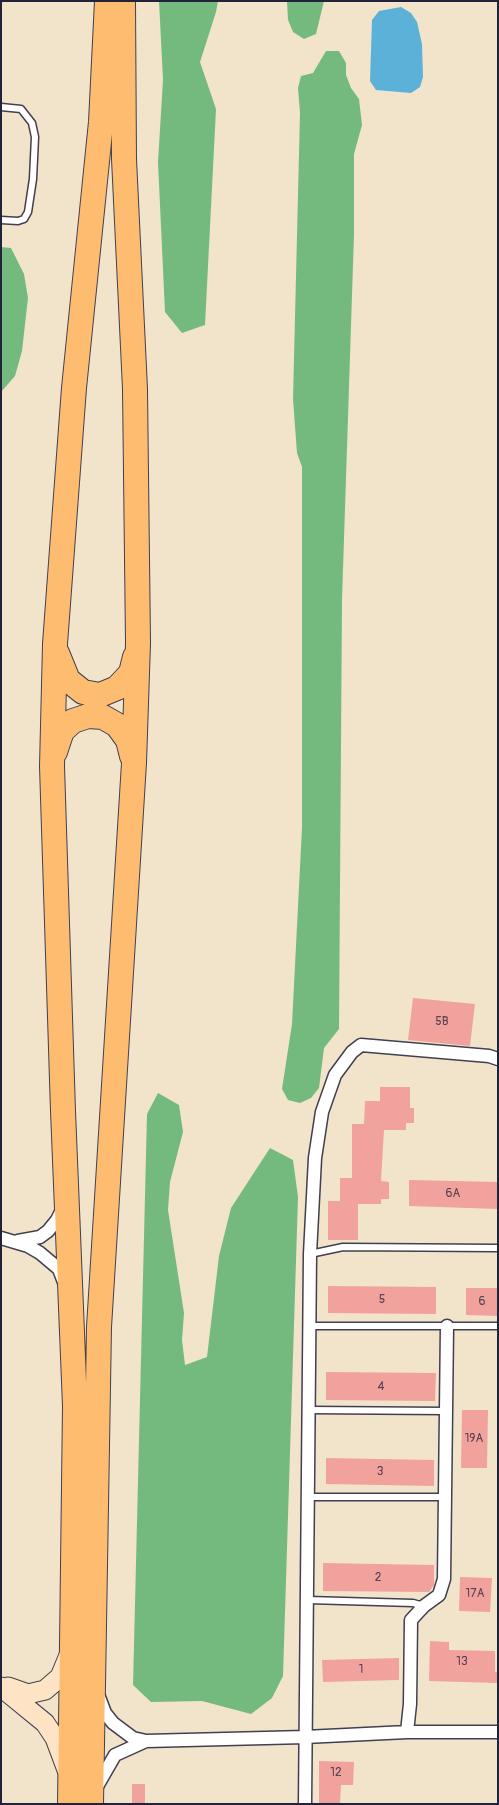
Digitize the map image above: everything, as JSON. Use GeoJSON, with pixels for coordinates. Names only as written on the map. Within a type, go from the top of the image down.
{"type":"FeatureCollection","features":[{"type":"Feature","properties":{"kind":"highway"},"geometry":{"type":"LineString","coordinates":[[70,1793],[75,1406],[73,1308],[66,1192],[52,766],[55,644],[74,388],[101,122],[107,1]]}},
{"type":"Feature","properties":{"kind":"highway"},"geometry":{"type":"LineString","coordinates":[[91,1804],[99,1327],[134,763],[138,643],[135,389],[124,160],[123,1]]}},
{"type":"Feature","properties":{"kind":"highway"},"geometry":{"type":"LineString","coordinates":[[55,644],[68,680],[83,692],[100,695],[117,688],[131,673],[138,643]]}},
{"type":"Feature","properties":{"kind":"highway"},"geometry":{"type":"LineString","coordinates":[[52,766],[62,731],[73,721],[88,716],[103,717],[117,725],[128,740],[134,763]]}},
{"type":"Feature","properties":{"kind":"street"},"geometry":{"type":"LineString","coordinates":[[305,1804],[310,1254],[315,1158],[322,1112],[335,1076],[352,1052],[361,1044],[489,1056],[498,1059]]}},
{"type":"Feature","properties":{"kind":"street"},"geometry":{"type":"LineString","coordinates":[[7,1240],[28,1241],[40,1237],[48,1231],[60,1214],[66,1192]]}},
{"type":"Feature","properties":{"kind":"street"},"geometry":{"type":"LineString","coordinates":[[7,1240],[40,1253],[59,1269],[73,1308]]}},
{"type":"Feature","properties":{"kind":"street"},"geometry":{"type":"LineString","coordinates":[[407,1732],[410,1704],[410,1624],[414,1615],[439,1595],[443,1588],[448,1326]]}},
{"type":"Feature","properties":{"kind":"street"},"geometry":{"type":"LineString","coordinates":[[1,1686],[28,1694],[45,1690],[60,1676],[72,1647]]}},
{"type":"Feature","properties":{"kind":"street"},"geometry":{"type":"LineString","coordinates":[[92,1673],[99,1701],[113,1723],[133,1738],[146,1741],[305,1738],[407,1732],[498,1732]]}},
{"type":"Feature","properties":{"kind":"street"},"geometry":{"type":"LineString","coordinates":[[1,1686],[45,1723],[61,1752],[70,1793]]}},
{"type":"Feature","properties":{"kind":"street"},"geometry":{"type":"LineString","coordinates":[[91,1804],[100,1780],[115,1755],[146,1741]]}},
{"type":"Feature","properties":{"kind":"lane"},"geometry":{"type":"LineString","coordinates":[[1,107],[21,109],[32,123],[35,137],[33,179],[28,212],[24,219],[18,221],[1,220]]}},
{"type":"Feature","properties":{"kind":"lane"},"geometry":{"type":"LineString","coordinates":[[310,1254],[343,1247],[498,1248]]}},
{"type":"Feature","properties":{"kind":"lane"},"geometry":{"type":"LineString","coordinates":[[309,1326],[498,1326]]}},
{"type":"Feature","properties":{"kind":"lane"},"geometry":{"type":"LineString","coordinates":[[309,1410],[446,1412]]}},
{"type":"Feature","properties":{"kind":"lane"},"geometry":{"type":"LineString","coordinates":[[308,1497],[445,1497]]}},
{"type":"Feature","properties":{"kind":"lane"},"geometry":{"type":"LineString","coordinates":[[308,1600],[413,1603],[424,1606]]}},
{"type":"Feature","properties":{"kind":"green space"},"geometry":{"type":"Polygon","coordinates":[[[159,1],[218,1],[200,62],[216,109],[205,325],[182,333],[165,312],[158,162],[163,80],[159,1]]]}},
{"type":"Feature","properties":{"kind":"green space"},"geometry":{"type":"Polygon","coordinates":[[[287,1],[324,1],[316,34],[304,39],[293,32],[288,20],[287,1]]]}},
{"type":"Feature","properties":{"kind":"green space"},"geometry":{"type":"Polygon","coordinates":[[[326,51],[339,51],[346,63],[346,75],[351,88],[359,99],[362,125],[354,154],[354,234],[342,600],[339,1029],[324,1048],[319,1088],[311,1098],[300,1103],[288,1100],[282,1089],[292,1024],[302,828],[302,467],[297,453],[293,399],[300,113],[298,88],[301,76],[313,73],[326,51]]]}},
{"type":"Feature","properties":{"kind":"green space"},"geometry":{"type":"Polygon","coordinates":[[[1,247],[11,248],[24,274],[28,298],[22,351],[15,376],[1,392],[1,247]]]}},
{"type":"Feature","properties":{"kind":"green space"},"geometry":{"type":"Polygon","coordinates":[[[158,1093],[179,1105],[183,1132],[170,1182],[168,1210],[184,1313],[182,1340],[185,1365],[207,1357],[219,1256],[231,1208],[270,1148],[293,1160],[298,1197],[283,1676],[272,1698],[251,1714],[202,1701],[151,1702],[133,1685],[147,1114],[158,1093]]]}},
{"type":"Feature","properties":{"kind":"water"},"geometry":{"type":"Polygon","coordinates":[[[401,7],[411,13],[417,22],[422,44],[423,77],[420,87],[411,93],[376,90],[370,81],[372,20],[379,11],[401,7]]]}},
{"type":"Feature","properties":{"kind":"building"},"geometry":{"type":"Polygon","coordinates":[[[413,998],[475,1004],[470,1046],[408,1040],[413,998]]]}},
{"type":"Feature","properties":{"kind":"building"},"geometry":{"type":"Polygon","coordinates":[[[380,1087],[410,1087],[410,1108],[414,1108],[414,1123],[406,1123],[406,1130],[384,1130],[381,1181],[389,1182],[389,1199],[381,1199],[381,1204],[358,1204],[358,1240],[328,1240],[328,1201],[340,1201],[340,1178],[352,1178],[352,1124],[364,1124],[365,1101],[380,1101],[380,1087]]]}},
{"type":"Feature","properties":{"kind":"building"},"geometry":{"type":"Polygon","coordinates":[[[409,1180],[498,1182],[498,1209],[409,1206],[409,1180]]]}},
{"type":"Feature","properties":{"kind":"building"},"geometry":{"type":"Polygon","coordinates":[[[328,1286],[436,1287],[436,1314],[328,1313],[328,1286]]]}},
{"type":"Feature","properties":{"kind":"building"},"geometry":{"type":"Polygon","coordinates":[[[466,1288],[498,1288],[498,1316],[466,1315],[466,1288]]]}},
{"type":"Feature","properties":{"kind":"building"},"geometry":{"type":"Polygon","coordinates":[[[326,1372],[436,1373],[435,1401],[326,1400],[326,1372]]]}},
{"type":"Feature","properties":{"kind":"building"},"geometry":{"type":"Polygon","coordinates":[[[462,1410],[488,1410],[487,1468],[461,1468],[462,1410]]]}},
{"type":"Feature","properties":{"kind":"building"},"geometry":{"type":"Polygon","coordinates":[[[326,1458],[434,1460],[434,1486],[326,1484],[326,1458]]]}},
{"type":"Feature","properties":{"kind":"building"},"geometry":{"type":"Polygon","coordinates":[[[323,1563],[434,1565],[434,1585],[429,1592],[323,1591],[323,1563]]]}},
{"type":"Feature","properties":{"kind":"building"},"geometry":{"type":"Polygon","coordinates":[[[460,1577],[492,1578],[490,1612],[459,1611],[460,1577]]]}},
{"type":"Feature","properties":{"kind":"building"},"geometry":{"type":"Polygon","coordinates":[[[430,1641],[449,1642],[449,1650],[495,1651],[495,1672],[498,1672],[498,1683],[429,1681],[430,1641]]]}},
{"type":"Feature","properties":{"kind":"building"},"geometry":{"type":"Polygon","coordinates":[[[399,1658],[399,1680],[323,1682],[322,1660],[399,1658]]]}},
{"type":"Feature","properties":{"kind":"building"},"geometry":{"type":"Polygon","coordinates":[[[319,1761],[354,1762],[353,1785],[341,1785],[340,1804],[319,1804],[319,1761]]]}},
{"type":"Feature","properties":{"kind":"building"},"geometry":{"type":"Polygon","coordinates":[[[132,1784],[145,1784],[145,1804],[132,1804],[132,1784]]]}}]}
